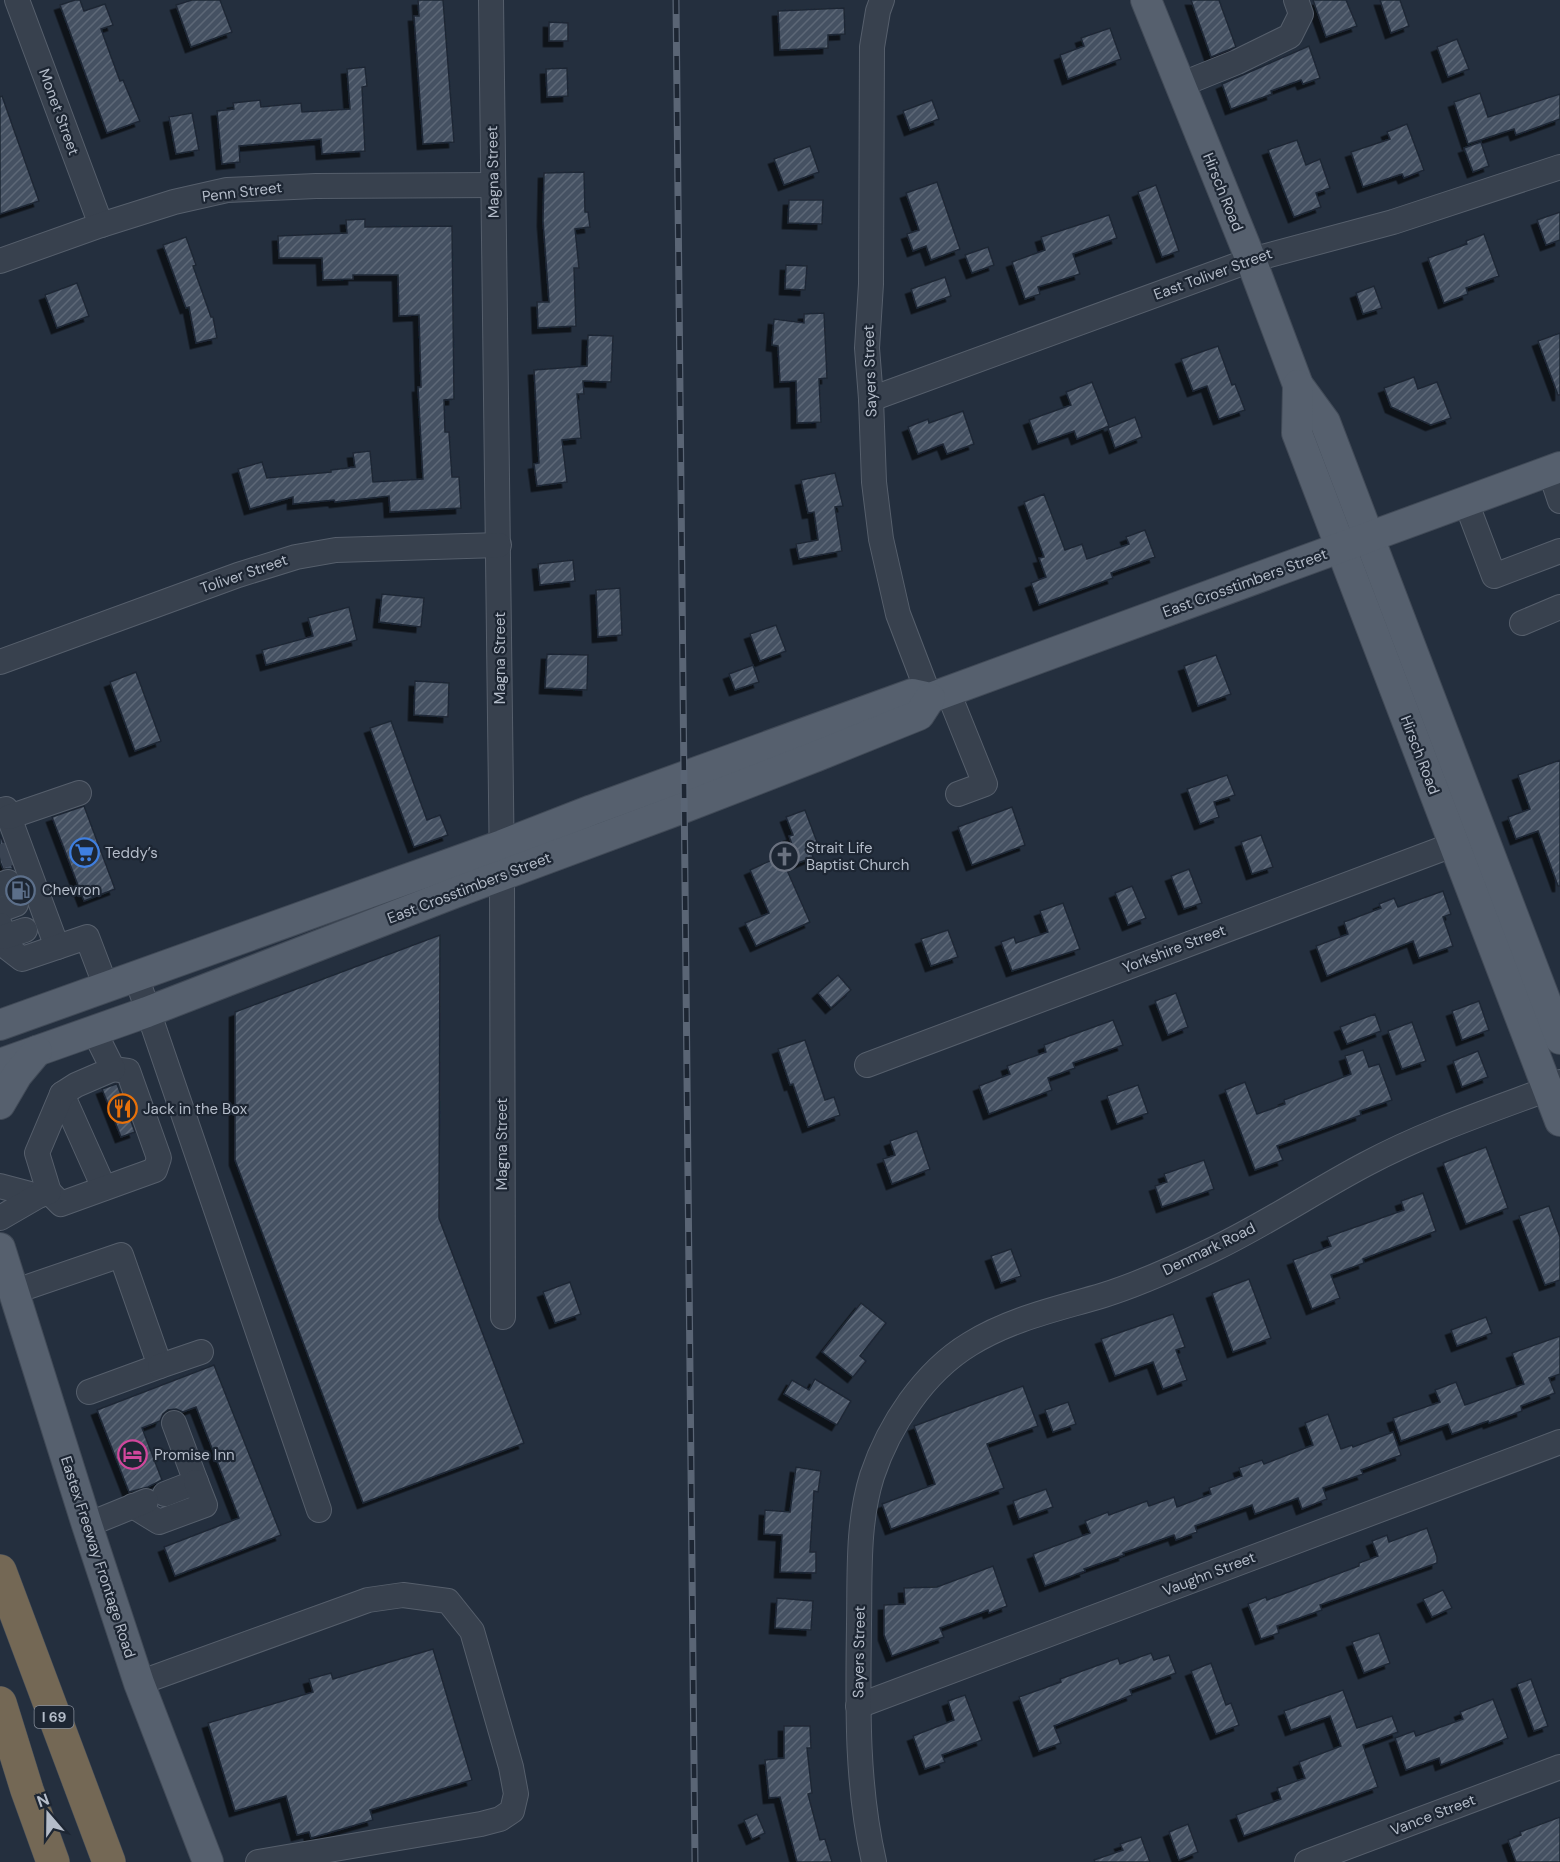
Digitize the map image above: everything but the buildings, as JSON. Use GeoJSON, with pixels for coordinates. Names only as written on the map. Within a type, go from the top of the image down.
{"type":"FeatureCollection","features":[{"type":"Feature","properties":{"kind":"highway","name":"I 69"},"geometry":{"type":"LineString","coordinates":[[0,1571],[109,1862]]}},
{"type":"Feature","properties":{"kind":"highway"},"geometry":{"type":"LineString","coordinates":[[0,1703],[27,1790],[53,1862]]}},
{"type":"Feature","properties":{"kind":"main road","name":"Hirsch Road"},"geometry":{"type":"LineString","coordinates":[[1146,0],[1251,260],[1298,385],[1297,433],[1356,543],[1482,834],[1560,1040]]}},
{"type":"Feature","properties":{"kind":"main road","name":"East Crosstimbers Street"},"geometry":{"type":"LineString","coordinates":[[0,1025],[502,845],[912,694],[939,695],[1555,469]]}},
{"type":"Feature","properties":{"kind":"main road","name":"Hirsch Road"},"geometry":{"type":"LineString","coordinates":[[1356,543],[1454,844],[1554,1085],[1560,1121]]}},
{"type":"Feature","properties":{"kind":"main road","name":"East Crosstimbers Street"},"geometry":{"type":"LineString","coordinates":[[0,1064],[147,1012],[683,808],[919,715],[939,695]]}},
{"type":"Feature","properties":{"kind":"main road"},"geometry":{"type":"LineString","coordinates":[[0,1002],[41,1010]]}},
{"type":"Feature","properties":{"kind":"main road"},"geometry":{"type":"LineString","coordinates":[[0,1104],[17,1076],[37,1051]]}},
{"type":"Feature","properties":{"kind":"main road","name":"Eastex Freeway Frontage Road"},"geometry":{"type":"LineString","coordinates":[[0,1248],[139,1683],[208,1862]]}},
{"type":"Feature","properties":{"kind":"main road"},"geometry":{"type":"LineString","coordinates":[[139,1683],[220,1862]]}},
{"type":"Feature","properties":{"kind":"street","name":"Monet Street"},"geometry":{"type":"LineString","coordinates":[[17,0],[101,225]]}},
{"type":"Feature","properties":{"kind":"street","name":"Magna Street"},"geometry":{"type":"LineString","coordinates":[[491,0],[502,845],[503,1317]]}},
{"type":"Feature","properties":{"kind":"street","name":"Sayers Street"},"geometry":{"type":"LineString","coordinates":[[882,0],[872,47],[871,284],[867,348],[874,482],[881,539],[898,614],[985,784],[958,794]]}},
{"type":"Feature","properties":{"kind":"street"},"geometry":{"type":"LineString","coordinates":[[1180,85],[1237,62],[1290,36],[1301,14],[1296,0]]}},
{"type":"Feature","properties":{"kind":"street","name":"East Toliver Street"},"geometry":{"type":"LineString","coordinates":[[871,399],[1274,252],[1393,222],[1560,166]]}},
{"type":"Feature","properties":{"kind":"street","name":"Penn Street"},"geometry":{"type":"LineString","coordinates":[[0,261],[174,202],[227,190],[316,186],[494,184]]}},
{"type":"Feature","properties":{"kind":"street"},"geometry":{"type":"LineString","coordinates":[[1555,469],[1560,501]]}},
{"type":"Feature","properties":{"kind":"street"},"geometry":{"type":"LineString","coordinates":[[1466,502],[1494,576],[1560,551]]}},
{"type":"Feature","properties":{"kind":"street","name":"Toliver Street"},"geometry":{"type":"LineString","coordinates":[[0,662],[238,575],[296,557],[336,550],[499,544]]}},
{"type":"Feature","properties":{"kind":"street"},"geometry":{"type":"LineString","coordinates":[[1522,623],[1560,607]]}},
{"type":"Feature","properties":{"kind":"street"},"geometry":{"type":"LineString","coordinates":[[79,793],[5,814],[19,851],[19,891],[24,927],[9,949],[22,959],[87,937],[106,987]]}},
{"type":"Feature","properties":{"kind":"street","name":"Yorkshire Street"},"geometry":{"type":"LineString","coordinates":[[867,1065],[1482,834]]}},
{"type":"Feature","properties":{"kind":"street"},"geometry":{"type":"LineString","coordinates":[[24,927],[57,947]]}},
{"type":"Feature","properties":{"kind":"street"},"geometry":{"type":"LineString","coordinates":[[136,976],[319,1510]]}},
{"type":"Feature","properties":{"kind":"street"},"geometry":{"type":"LineString","coordinates":[[94,1031],[113,1069]]}},
{"type":"Feature","properties":{"kind":"street"},"geometry":{"type":"LineString","coordinates":[[0,1186],[44,1194],[62,1204],[155,1170],[159,1158],[128,1071],[113,1069],[76,1085],[62,1094],[37,1153],[44,1194]]}},
{"type":"Feature","properties":{"kind":"street","name":"Denmark Road"},"geometry":{"type":"LineString","coordinates":[[885,1444],[916,1394],[943,1365],[967,1346],[994,1330],[1017,1320],[1139,1283],[1216,1248],[1367,1164],[1433,1131],[1554,1085]]}},
{"type":"Feature","properties":{"kind":"street"},"geometry":{"type":"LineString","coordinates":[[62,1094],[104,1188]]}},
{"type":"Feature","properties":{"kind":"street"},"geometry":{"type":"LineString","coordinates":[[0,1218],[44,1194]]}},
{"type":"Feature","properties":{"kind":"street"},"geometry":{"type":"LineString","coordinates":[[13,1292],[122,1255],[160,1366]]}},
{"type":"Feature","properties":{"kind":"street"},"geometry":{"type":"LineString","coordinates":[[89,1392],[201,1352]]}},
{"type":"Feature","properties":{"kind":"street"},"geometry":{"type":"LineString","coordinates":[[148,1500],[159,1522],[205,1505],[174,1423]]}},
{"type":"Feature","properties":{"kind":"street","name":"Vaughn Street"},"geometry":{"type":"LineString","coordinates":[[858,1706],[1560,1442]]}},
{"type":"Feature","properties":{"kind":"street","name":"Sayers Street"},"geometry":{"type":"LineString","coordinates":[[874,1862],[862,1796],[858,1706],[860,1539],[872,1477],[885,1444]]}},
{"type":"Feature","properties":{"kind":"street"},"geometry":{"type":"LineString","coordinates":[[87,1525],[196,1482]]}},
{"type":"Feature","properties":{"kind":"street"},"geometry":{"type":"LineString","coordinates":[[139,1683],[368,1600],[402,1595],[448,1601],[472,1631],[511,1767],[516,1794],[512,1811],[500,1819],[481,1824],[258,1862]]}},
{"type":"Feature","properties":{"kind":"street","name":"Vance Street"},"geometry":{"type":"LineString","coordinates":[[1306,1862],[1560,1767]]}},
{"type":"Feature","properties":{"kind":"tunnel"},"geometry":{"type":"LineString","coordinates":[[0,857],[17,851]]}},
{"type":"Feature","properties":{"kind":"railway"},"geometry":{"type":"LineString","coordinates":[[676,0],[695,1862]]}},
{"type":"Feature","properties":{"kind":"place","name":"Teddy’s"},"geometry":{"type":"Point","coordinates":[84,853]}},
{"type":"Feature","properties":{"kind":"place","name":"Strait Life Baptist Church"},"geometry":{"type":"Point","coordinates":[785,857]}},
{"type":"Feature","properties":{"kind":"place","name":"Chevron"},"geometry":{"type":"Point","coordinates":[21,890]}},
{"type":"Feature","properties":{"kind":"place","name":"Jack in the Box"},"geometry":{"type":"Point","coordinates":[122,1109]}},
{"type":"Feature","properties":{"kind":"place","name":"Promise Inn"},"geometry":{"type":"Point","coordinates":[133,1455]}}]}
